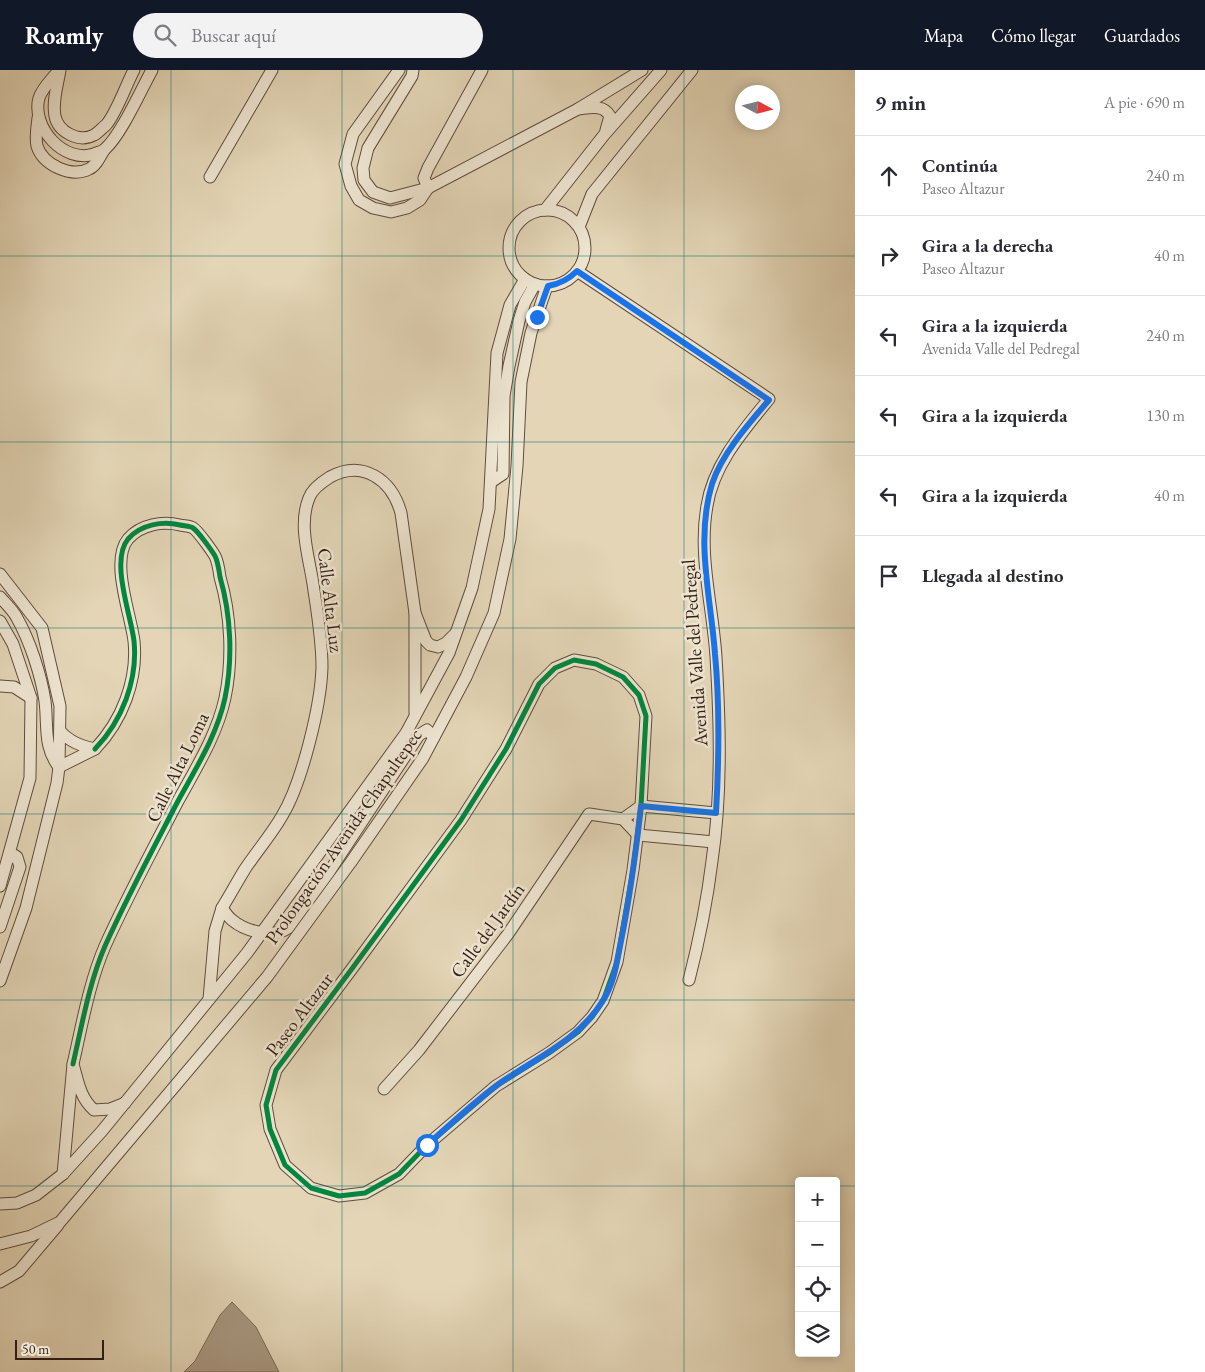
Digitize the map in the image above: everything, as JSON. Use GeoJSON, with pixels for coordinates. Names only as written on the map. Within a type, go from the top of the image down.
{"type":"FeatureCollection","features":[{"type":"Feature","properties":{"kind":"street"},"geometry":{"type":"LineString","coordinates":[[60,70],[55,101],[55,116],[59,125],[66,133],[84,138],[94,135],[109,121],[134,70]]}},
{"type":"Feature","properties":{"kind":"street"},"geometry":{"type":"LineString","coordinates":[[60,70],[39,96],[37,145],[42,154],[54,166],[74,172],[91,168],[98,161],[104,150],[116,136],[152,70]]}},
{"type":"Feature","properties":{"kind":"street"},"geometry":{"type":"LineString","coordinates":[[210,176],[272,70]]}},
{"type":"Feature","properties":{"kind":"street"},"geometry":{"type":"LineString","coordinates":[[400,70],[353,134],[345,164],[351,186],[359,200],[373,208],[391,212],[407,208],[420,200],[428,188]]}},
{"type":"Feature","properties":{"kind":"street"},"geometry":{"type":"LineString","coordinates":[[413,70],[412,76],[368,148],[363,168],[364,180],[373,192],[390,198],[428,188],[578,109],[642,70]]}},
{"type":"Feature","properties":{"kind":"street"},"geometry":{"type":"LineString","coordinates":[[428,188],[424,178],[428,168],[482,70]]}},
{"type":"Feature","properties":{"kind":"street"},"geometry":{"type":"LineString","coordinates":[[545,210],[604,135],[661,70]]}},
{"type":"Feature","properties":{"kind":"street"},"geometry":{"type":"LineString","coordinates":[[578,227],[592,194],[692,70]]}},
{"type":"Feature","properties":{"kind":"street"},"geometry":{"type":"LineString","coordinates":[[578,109],[602,108],[608,112],[610,116],[604,135]]}},
{"type":"Feature","properties":{"kind":"street"},"geometry":{"type":"LineString","coordinates":[[38,116],[51,139],[64,149],[84,155],[104,150]]}},
{"type":"Feature","properties":{"kind":"street"},"geometry":{"type":"LineString","coordinates":[[545,210],[558,211],[569,217],[578,227],[584,238],[585,250],[583,261],[569,279],[559,284],[548,286],[535,284],[525,279],[516,269],[510,257],[510,244],[513,231],[521,220],[532,213],[545,210]]}},
{"type":"Feature","properties":{"kind":"street","name":"Avenida Valle del Pedregal"},"geometry":{"type":"LineString","coordinates":[[577,271],[769,400],[744,429],[725,459],[713,482],[707,506],[703,543],[716,655],[719,771],[713,859],[700,936],[689,980]]}},
{"type":"Feature","properties":{"kind":"street","name":"Prolongación Avenida Chapultepec"},"geometry":{"type":"LineString","coordinates":[[0,1204],[17,1203],[36,1195],[63,1174],[102,1132],[262,932],[406,733],[449,652],[472,588],[489,509],[497,353],[510,306],[525,279]]}},
{"type":"Feature","properties":{"kind":"street"},"geometry":{"type":"LineString","coordinates":[[491,482],[503,474],[504,396],[509,366],[519,321],[535,284]]}},
{"type":"Feature","properties":{"kind":"street","name":"Prolongación Avenida Chapultepec"},"geometry":{"type":"LineString","coordinates":[[0,1244],[31,1236],[60,1222],[267,977],[351,862],[423,758],[466,677],[494,613],[510,539],[517,466],[521,382],[531,333],[548,286]]}},
{"type":"Feature","properties":{"kind":"street","name":"Calle Alta Luz"},"geometry":{"type":"LineString","coordinates":[[210,999],[215,931],[222,908],[283,815],[299,776],[310,740],[322,668],[320,631],[304,530],[304,511],[310,496],[322,482],[340,472],[355,470],[372,475],[386,484],[398,500],[415,613],[415,715]]}},
{"type":"Feature","properties":{"kind":"street","name":"Calle Alta Loma"},"geometry":{"type":"LineString","coordinates":[[63,1174],[73,1064],[93,981],[104,949],[155,845],[216,730],[225,698],[230,632],[225,594],[215,556],[194,528],[171,523],[156,524],[140,530],[128,538],[122,550],[120,565],[134,642],[132,674],[125,704],[96,750]]}},
{"type":"Feature","properties":{"kind":"street"},"geometry":{"type":"LineString","coordinates":[[0,574],[42,628],[60,706],[57,783],[26,908],[0,982]]}},
{"type":"Feature","properties":{"kind":"street"},"geometry":{"type":"LineString","coordinates":[[0,597],[16,617],[35,662],[44,700],[48,745],[51,757],[59,766]]}},
{"type":"Feature","properties":{"kind":"street","name":"Calle Alta Luz"},"geometry":{"type":"LineString","coordinates":[[415,613],[426,641],[430,646],[438,647],[446,643],[458,631]]}},
{"type":"Feature","properties":{"kind":"street"},"geometry":{"type":"LineString","coordinates":[[0,621],[13,644],[31,698],[30,778],[0,886]]}},
{"type":"Feature","properties":{"kind":"street","name":"Paseo Altazur"},"geometry":{"type":"LineString","coordinates":[[574,660],[596,664],[623,677],[638,695],[646,716],[638,835],[625,922],[611,982],[603,1001],[578,1032],[496,1086],[427,1145],[399,1174],[365,1193],[339,1196],[310,1188],[285,1165],[270,1129],[266,1105],[276,1070],[461,820],[506,749],[539,684],[555,668],[574,660]]}},
{"type":"Feature","properties":{"kind":"street"},"geometry":{"type":"LineString","coordinates":[[0,686],[14,687],[31,698]]}},
{"type":"Feature","properties":{"kind":"street"},"geometry":{"type":"LineString","coordinates":[[222,908],[240,926],[262,932],[278,932],[288,928],[329,872],[419,735],[428,730],[434,737]]}},
{"type":"Feature","properties":{"kind":"street"},"geometry":{"type":"LineString","coordinates":[[60,731],[68,740],[96,750]]}},
{"type":"Feature","properties":{"kind":"street"},"geometry":{"type":"LineString","coordinates":[[59,766],[96,750]]}},
{"type":"Feature","properties":{"kind":"street"},"geometry":{"type":"LineString","coordinates":[[714,842],[638,835],[622,819],[641,806],[716,813]]}},
{"type":"Feature","properties":{"kind":"street","name":"Calle del Jardín"},"geometry":{"type":"LineString","coordinates":[[384,1089],[419,1050],[508,934],[589,814],[622,819]]}},
{"type":"Feature","properties":{"kind":"street"},"geometry":{"type":"LineString","coordinates":[[0,927],[20,867],[17,857],[14,855],[8,859]]}},
{"type":"Feature","properties":{"kind":"street","name":"Calle Alta Loma"},"geometry":{"type":"LineString","coordinates":[[73,1064],[82,1096],[94,1110],[110,1109],[126,1102]]}},
{"type":"Feature","properties":{"kind":"street"},"geometry":{"type":"LineString","coordinates":[[0,1282],[19,1271],[60,1222]]}},
{"type":"Feature","properties":{"kind":"shaded area"},"geometry":{"type":"Polygon","coordinates":[[[232,1302],[256,1327],[279,1372],[184,1372],[195,1361],[220,1315],[232,1302]]]}},
{"type":"Feature","properties":{"kind":"cycle path"},"geometry":{"type":"LineString","coordinates":[[73,1064],[90,989],[99,960],[140,873],[205,751],[217,725],[225,698],[230,653],[227,606],[215,556],[192,527],[167,523],[152,525],[133,534],[123,549],[121,574],[134,641],[135,656],[131,685],[113,726],[95,749]]}},
{"type":"Feature","properties":{"kind":"cycle path"},"geometry":{"type":"LineString","coordinates":[[574,660],[596,664],[623,677],[639,695],[646,716],[641,806],[633,870],[617,962],[603,1001],[578,1032],[549,1053],[496,1086],[427,1145],[399,1174],[365,1193],[339,1196],[311,1188],[285,1165],[270,1129],[266,1105],[276,1070],[461,820],[506,749],[539,684],[555,668],[574,660]]}},
{"type":"Feature","properties":{"kind":"route"},"geometry":{"type":"LineString","coordinates":[[427,1145],[496,1086],[578,1032],[603,1001],[617,962],[634,870],[641,806],[716,813],[719,771],[716,655],[703,543],[707,506],[713,482],[725,459],[744,429],[769,400],[577,271],[569,279],[559,284],[548,286],[537,317]]}}]}
